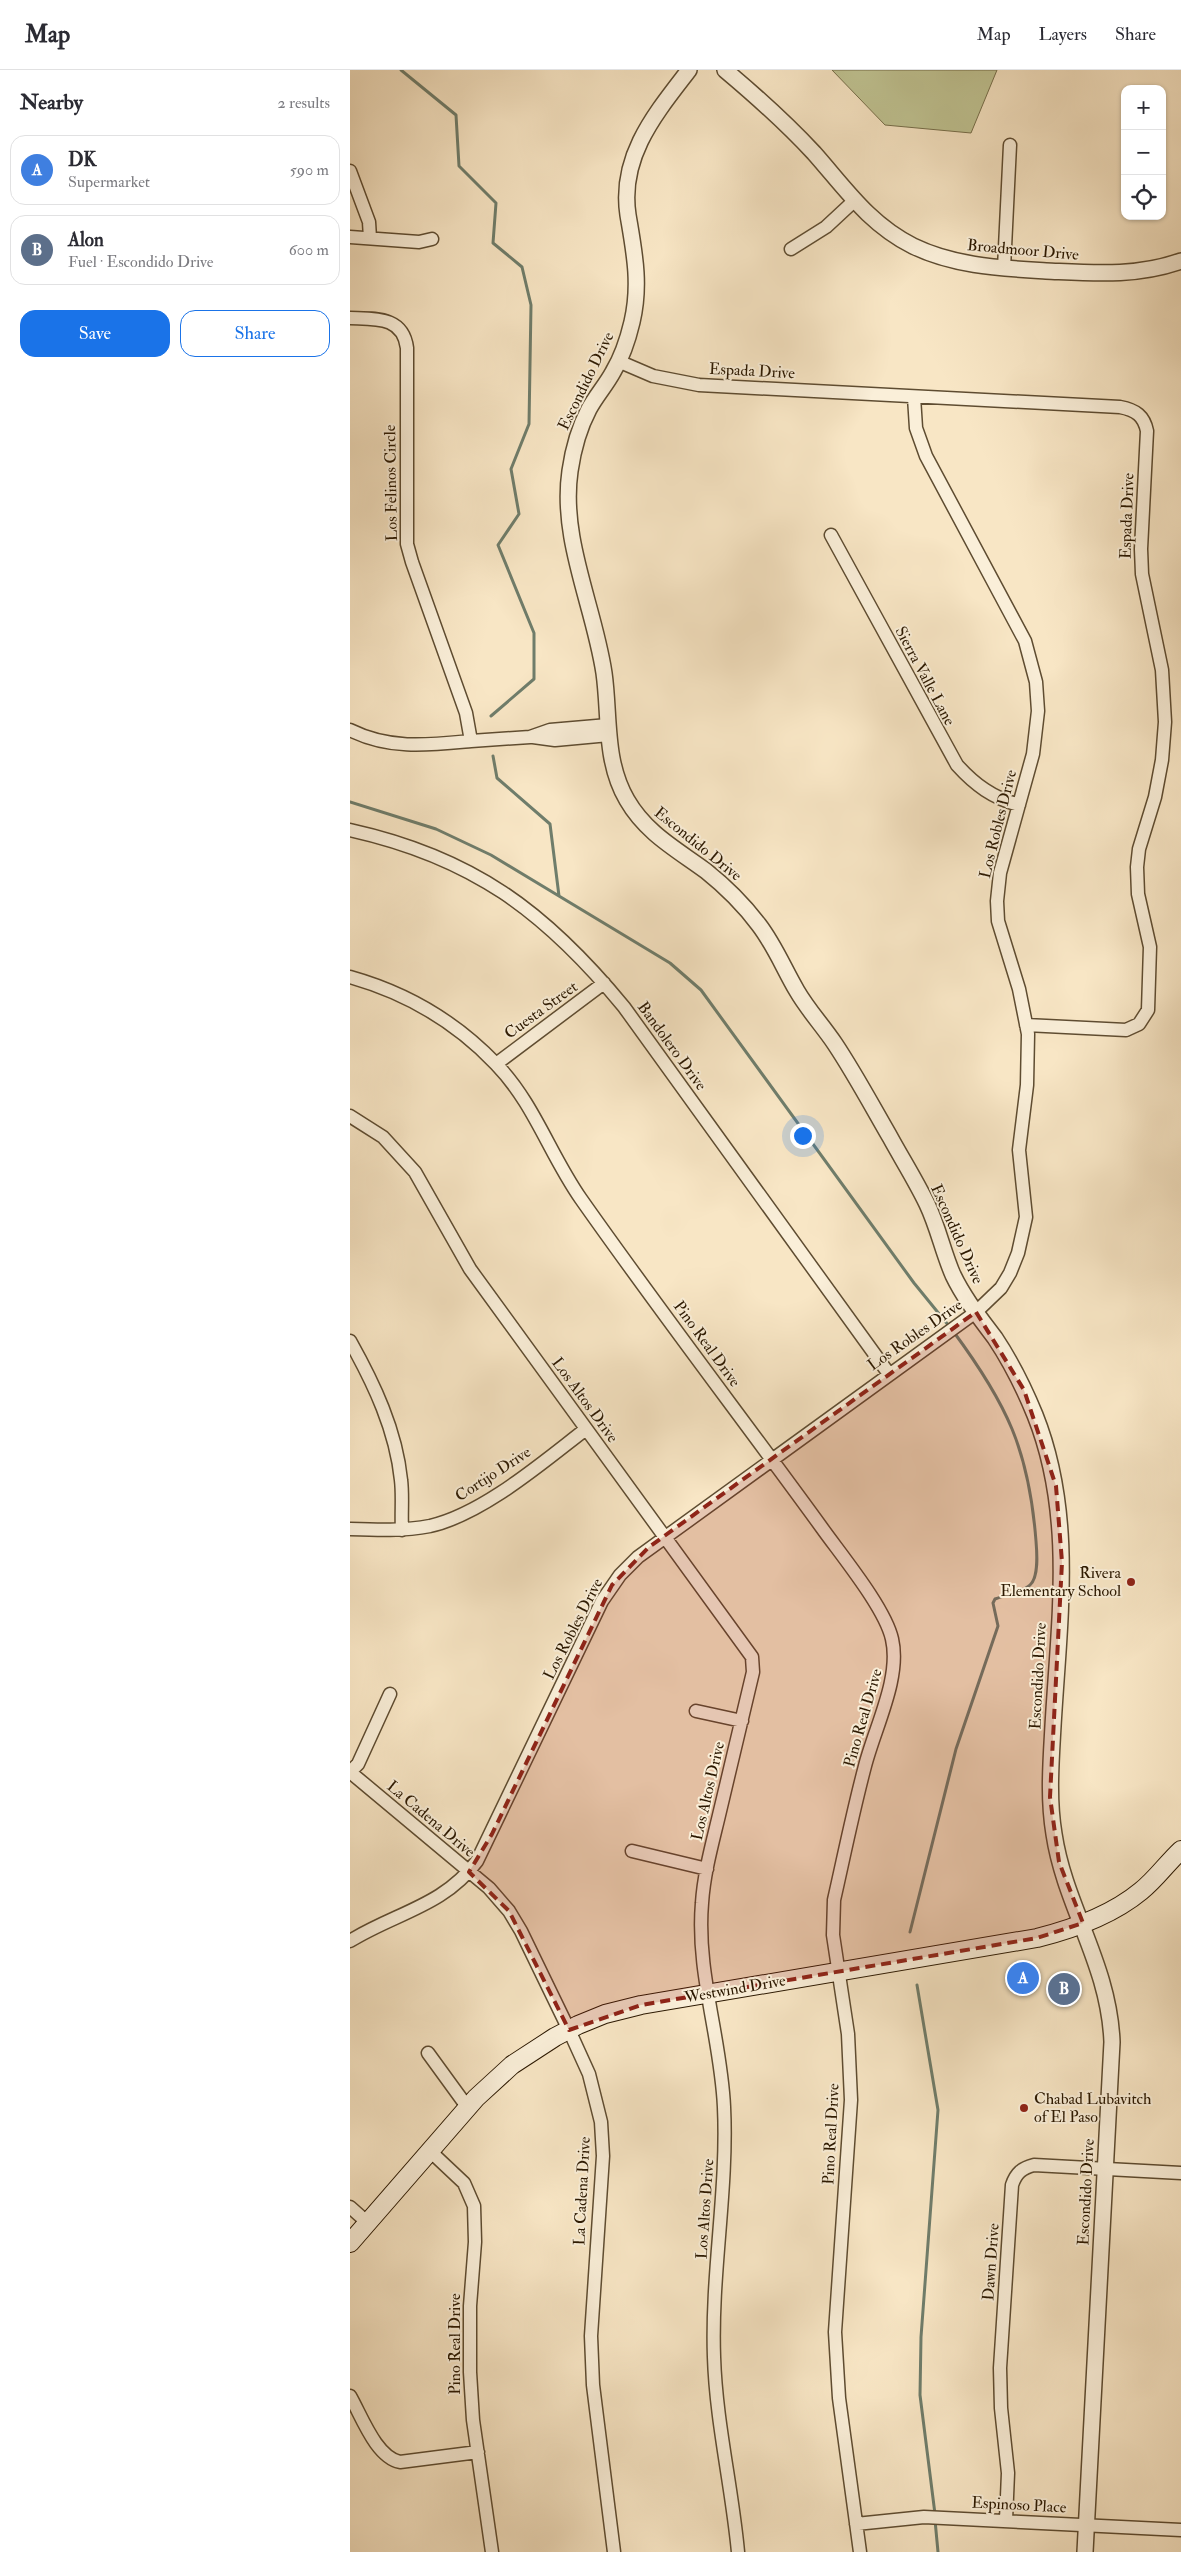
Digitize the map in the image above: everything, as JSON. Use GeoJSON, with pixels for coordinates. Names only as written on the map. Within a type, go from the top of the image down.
{"type":"FeatureCollection","features":[{"type":"Feature","properties":{"kind":"main road","name":"Westwind Drive"},"geometry":{"type":"LineString","coordinates":[[350,2243],[468,2108],[512,2065],[569,2030],[614,2012],[1036,1938],[1082,1924],[1141,1892],[1181,1850]]}},
{"type":"Feature","properties":{"kind":"street","name":"Escondido Drive"},"geometry":{"type":"LineString","coordinates":[[689,70],[653,116],[641,136],[628,176],[627,209],[634,242],[637,282],[634,316],[618,362],[589,409],[575,447],[568,491],[570,528],[594,621],[604,673],[609,730],[618,781],[623,794],[643,824],[668,846],[724,885],[740,902],[770,942],[798,993],[832,1039],[927,1204],[953,1275],[1008,1360],[1024,1390],[1047,1448],[1056,1486],[1062,1535],[1050,1797],[1059,1862],[1104,1986],[1111,2027],[1085,2552]]}},
{"type":"Feature","properties":{"kind":"street","name":"Broadmoor Drive"},"geometry":{"type":"LineString","coordinates":[[725,70],[776,114],[813,153],[854,201],[893,235],[913,246],[958,262],[1004,268],[1123,274],[1147,270],[1181,260]]}},
{"type":"Feature","properties":{"kind":"street"},"geometry":{"type":"LineString","coordinates":[[1004,268],[1010,145]]}},
{"type":"Feature","properties":{"kind":"street"},"geometry":{"type":"LineString","coordinates":[[350,171],[369,222],[370,238]]}},
{"type":"Feature","properties":{"kind":"street"},"geometry":{"type":"LineString","coordinates":[[791,249],[826,227],[854,201]]}},
{"type":"Feature","properties":{"kind":"street"},"geometry":{"type":"LineString","coordinates":[[350,237],[420,242],[432,239]]}},
{"type":"Feature","properties":{"kind":"street","name":"Los Felinos Circle"},"geometry":{"type":"LineString","coordinates":[[350,318],[391,322],[400,328],[405,337],[407,348],[408,544],[412,562],[466,713],[471,741]]}},
{"type":"Feature","properties":{"kind":"street","name":"Espada Drive"},"geometry":{"type":"LineString","coordinates":[[618,362],[653,376],[699,385],[1120,407],[1138,413],[1145,424],[1147,432],[1141,549],[1142,574],[1162,670],[1165,703],[1162,760],[1155,797],[1139,849],[1137,867],[1138,894],[1150,947],[1148,1010],[1139,1024],[1126,1030],[1026,1025]]}},
{"type":"Feature","properties":{"kind":"street","name":"Los Robles Drive"},"geometry":{"type":"LineString","coordinates":[[350,1941],[367,1930],[444,1894],[469,1872],[492,1834],[602,1601],[620,1575],[638,1557],[665,1536],[976,1312],[1001,1288],[1016,1260],[1026,1217],[1018,1150],[1027,1086],[1026,1025],[1019,989],[998,921],[997,901],[1000,873],[1036,736],[1038,711],[1032,661],[1025,641],[926,456],[916,428],[914,396]]}},
{"type":"Feature","properties":{"kind":"street","name":"Sierra Valle Lane"},"geometry":{"type":"LineString","coordinates":[[831,535],[957,765],[981,789],[1019,805]]}},
{"type":"Feature","properties":{"kind":"street"},"geometry":{"type":"LineString","coordinates":[[350,730],[372,739],[400,745],[425,746],[530,737],[550,730],[609,730]]}},
{"type":"Feature","properties":{"kind":"street","name":"Bandolero Drive"},"geometry":{"type":"LineString","coordinates":[[350,830],[414,847],[487,881],[544,921],[604,983],[889,1374]]}},
{"type":"Feature","properties":{"kind":"street","name":"Pino Real Drive"},"geometry":{"type":"LineString","coordinates":[[350,977],[384,987],[421,1004],[455,1027],[496,1064],[531,1110],[580,1197],[772,1458],[883,1614],[892,1637],[894,1654],[892,1681],[869,1751],[834,1900],[832,1921],[848,2034],[851,2100],[836,2332],[839,2398],[860,2552]]}},
{"type":"Feature","properties":{"kind":"street","name":"Cuesta Street"},"geometry":{"type":"LineString","coordinates":[[496,1064],[604,983]]}},
{"type":"Feature","properties":{"kind":"street","name":"Los Altos Drive"},"geometry":{"type":"LineString","coordinates":[[350,1116],[383,1137],[415,1172],[470,1269],[752,1657],[753,1672],[707,1869],[700,1934],[708,1994],[719,2052],[725,2126],[725,2162],[714,2308],[714,2357],[717,2400],[738,2552]]}},
{"type":"Feature","properties":{"kind":"street"},"geometry":{"type":"LineString","coordinates":[[350,1341],[387,1419],[396,1445],[402,1482],[402,1530]]}},
{"type":"Feature","properties":{"kind":"street","name":"Cortijo Drive"},"geometry":{"type":"LineString","coordinates":[[350,1529],[402,1530],[440,1523],[478,1506],[586,1429]]}},
{"type":"Feature","properties":{"kind":"street"},"geometry":{"type":"LineString","coordinates":[[350,1772],[358,1764],[390,1694]]}},
{"type":"Feature","properties":{"kind":"street"},"geometry":{"type":"LineString","coordinates":[[696,1711],[742,1721]]}},
{"type":"Feature","properties":{"kind":"street","name":"La Cadena Drive"},"geometry":{"type":"LineString","coordinates":[[350,1772],[489,1888],[509,1911],[569,2030],[593,2088],[601,2122],[603,2156],[593,2292],[593,2386],[614,2552]]}},
{"type":"Feature","properties":{"kind":"street"},"geometry":{"type":"LineString","coordinates":[[632,1851],[707,1869]]}},
{"type":"Feature","properties":{"kind":"street"},"geometry":{"type":"LineString","coordinates":[[428,2053],[468,2108]]}},
{"type":"Feature","properties":{"kind":"street","name":"Pino Real Drive"},"geometry":{"type":"LineString","coordinates":[[430,2151],[464,2183],[474,2206],[475,2242],[470,2306],[470,2372],[478,2452],[492,2552]]}},
{"type":"Feature","properties":{"kind":"street","name":"Dawn Drive"},"geometry":{"type":"LineString","coordinates":[[1006,2520],[1008,2473],[1001,2408],[1000,2368],[1012,2185],[1020,2170],[1034,2165],[1181,2173]]}},
{"type":"Feature","properties":{"kind":"street"},"geometry":{"type":"LineString","coordinates":[[350,2207],[368,2223]]}},
{"type":"Feature","properties":{"kind":"street"},"geometry":{"type":"LineString","coordinates":[[350,2396],[380,2450],[393,2461],[400,2462],[478,2452]]}},
{"type":"Feature","properties":{"kind":"street","name":"Espinoso Place"},"geometry":{"type":"LineString","coordinates":[[856,2524],[917,2517],[1181,2530]]}},
{"type":"Feature","properties":{"kind":"highlighted area"},"geometry":{"type":"Polygon","coordinates":[[[976,1312],[1024,1390],[1056,1486],[1062,1562],[1050,1797],[1059,1862],[1083,1923],[1037,1938],[641,2005],[569,2030],[509,1911],[469,1872],[492,1834],[612,1585],[649,1547],[976,1312]]]}},
{"type":"Feature","properties":{"kind":"green space"},"geometry":{"type":"Polygon","coordinates":[[[832,70],[997,70],[971,133],[885,125],[832,70]]]}},
{"type":"Feature","properties":{"kind":"waterway"},"geometry":{"type":"LineString","coordinates":[[401,70],[456,115],[459,166],[496,203],[493,243],[522,267],[531,305],[529,424],[511,469],[519,514],[498,545],[534,633],[534,679],[491,716]]}},
{"type":"Feature","properties":{"kind":"waterway"},"geometry":{"type":"LineString","coordinates":[[493,756],[497,778],[550,824],[559,896]]}},
{"type":"Feature","properties":{"kind":"waterway"},"geometry":{"type":"LineString","coordinates":[[350,802],[436,829],[491,855],[670,963],[701,990],[914,1283],[949,1326]]}},
{"type":"Feature","properties":{"kind":"waterway"},"geometry":{"type":"LineString","coordinates":[[910,1932],[956,1749],[998,1626],[993,1603],[995,1599],[1030,1585],[1035,1576],[1037,1564],[1033,1509],[1028,1480],[1012,1429],[988,1382],[953,1331]]}},
{"type":"Feature","properties":{"kind":"waterway"},"geometry":{"type":"LineString","coordinates":[[917,1985],[938,2110],[921,2337],[920,2395],[935,2514]]}},
{"type":"Feature","properties":{"kind":"waterway"},"geometry":{"type":"LineString","coordinates":[[935,2520],[938,2552]]}},
{"type":"Feature","properties":{"kind":"place","name":"Rivera Elementary School"},"geometry":{"type":"Point","coordinates":[1131,1582]}},
{"type":"Feature","properties":{"kind":"place","name":"DK"},"geometry":{"type":"Point","coordinates":[1023,1978]}},
{"type":"Feature","properties":{"kind":"place","name":"Alon"},"geometry":{"type":"Point","coordinates":[1064,1989]}},
{"type":"Feature","properties":{"kind":"place","name":"Chabad Lubavitch of El Paso"},"geometry":{"type":"Point","coordinates":[1024,2108]}}]}
